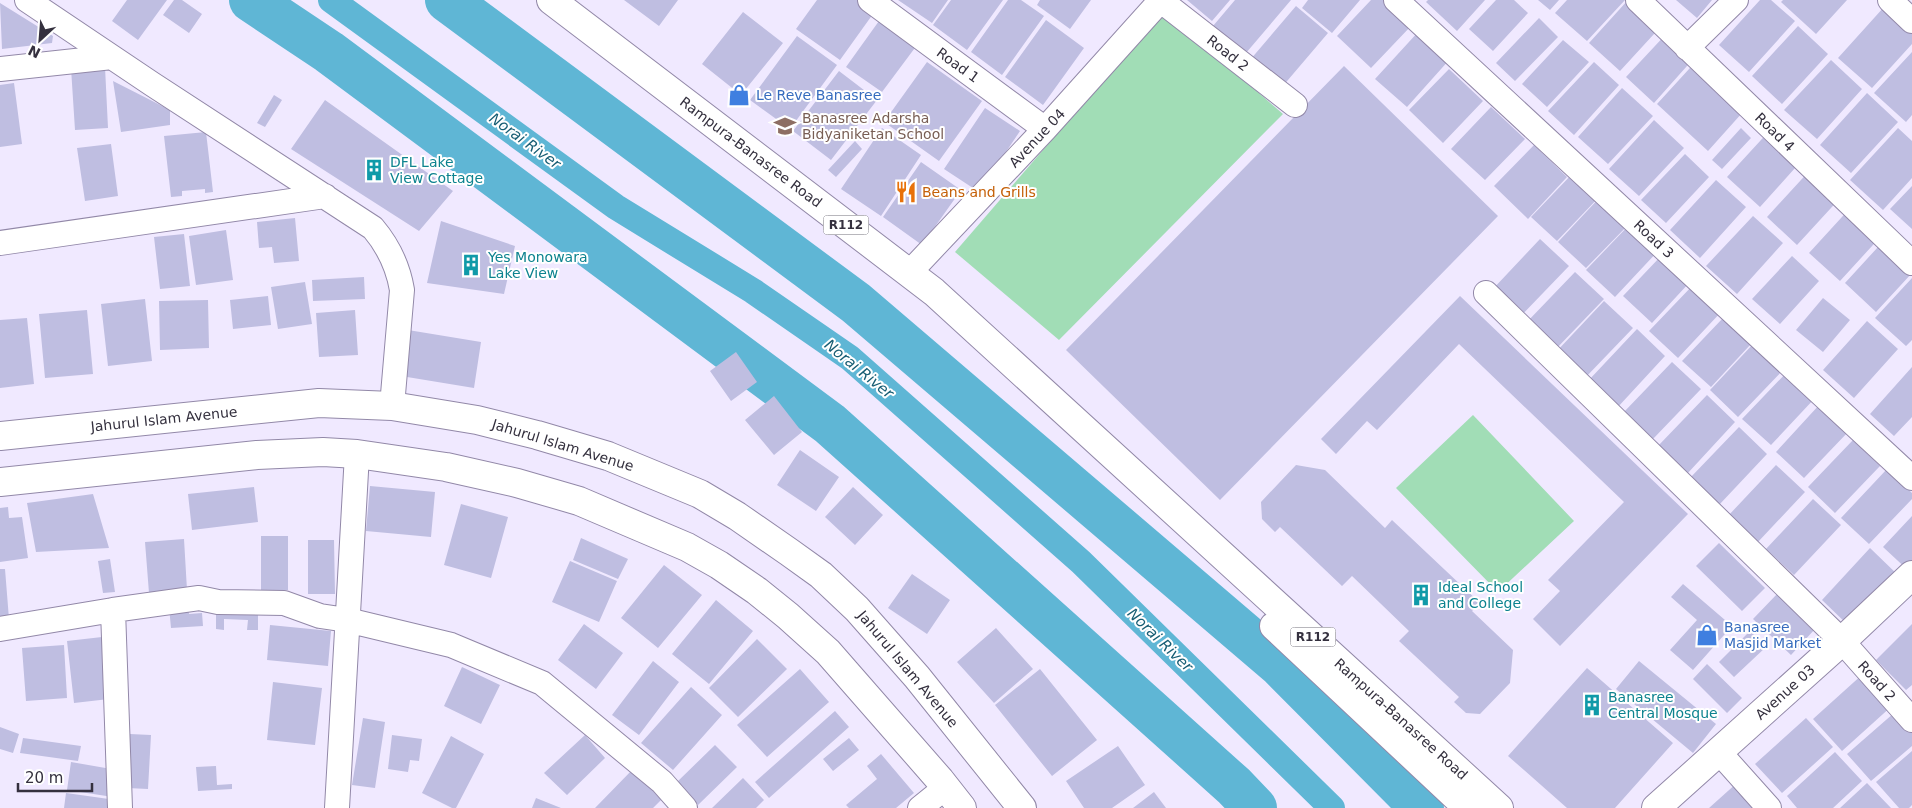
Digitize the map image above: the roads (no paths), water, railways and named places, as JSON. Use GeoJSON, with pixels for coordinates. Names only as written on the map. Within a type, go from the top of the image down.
{"type":"FeatureCollection","features":[{"type":"Feature","properties":{"kind":"street"},"geometry":{"type":"LineString","coordinates":[[27,0],[373,228],[386,244],[399,272],[402,290],[392,406]]}},
{"type":"Feature","properties":{"kind":"street","name":"Rampura-Banasree Road"},"geometry":{"type":"LineString","coordinates":[[551,0],[934,292],[1499,808]]}},
{"type":"Feature","properties":{"kind":"street","name":"Road 1"},"geometry":{"type":"LineString","coordinates":[[870,0],[1045,129]]}},
{"type":"Feature","properties":{"kind":"street","name":"Avenue 04"},"geometry":{"type":"LineString","coordinates":[[909,273],[1045,129],[1161,0]]}},
{"type":"Feature","properties":{"kind":"street","name":"Road 2"},"geometry":{"type":"LineString","coordinates":[[1161,0],[1295,105]]}},
{"type":"Feature","properties":{"kind":"street","name":"Road 3"},"geometry":{"type":"LineString","coordinates":[[1396,0],[1912,478]]}},
{"type":"Feature","properties":{"kind":"street","name":"Road 4"},"geometry":{"type":"LineString","coordinates":[[1638,0],[1912,263]]}},
{"type":"Feature","properties":{"kind":"street"},"geometry":{"type":"LineString","coordinates":[[1687,48],[1736,0]]}},
{"type":"Feature","properties":{"kind":"street"},"geometry":{"type":"LineString","coordinates":[[1890,0],[1912,21]]}},
{"type":"Feature","properties":{"kind":"street"},"geometry":{"type":"LineString","coordinates":[[0,69],[112,57]]}},
{"type":"Feature","properties":{"kind":"street"},"geometry":{"type":"LineString","coordinates":[[0,243],[325,196]]}},
{"type":"Feature","properties":{"kind":"street","name":"Road 2"},"geometry":{"type":"LineString","coordinates":[[1486,293],[1842,641],[1912,720]]}},
{"type":"Feature","properties":{"kind":"street","name":"Jahurul Islam Avenue"},"geometry":{"type":"LineString","coordinates":[[0,436],[319,403],[392,406],[478,420],[537,434],[608,456],[700,494],[737,516],[821,575],[857,609],[917,677],[1022,808]]}},
{"type":"Feature","properties":{"kind":"street"},"geometry":{"type":"LineString","coordinates":[[0,482],[257,455],[323,452],[357,454],[446,468],[517,483],[579,501],[687,547],[719,566],[757,591],[828,652],[954,798],[920,808]]}},
{"type":"Feature","properties":{"kind":"street"},"geometry":{"type":"LineString","coordinates":[[337,808],[357,454]]}},
{"type":"Feature","properties":{"kind":"street","name":"Rampura-Banasree Road"},"geometry":{"type":"LineString","coordinates":[[1127,467],[1281,634],[1468,808]]}},
{"type":"Feature","properties":{"kind":"street","name":"Avenue 03"},"geometry":{"type":"LineString","coordinates":[[1656,808],[1842,641],[1912,575]]}},
{"type":"Feature","properties":{"kind":"street"},"geometry":{"type":"LineString","coordinates":[[0,629],[199,598],[218,602],[284,603],[320,616],[347,620],[451,645],[542,683],[662,782],[685,808]]}},
{"type":"Feature","properties":{"kind":"street"},"geometry":{"type":"LineString","coordinates":[[113,610],[120,808]]}},
{"type":"Feature","properties":{"kind":"street"},"geometry":{"type":"LineString","coordinates":[[1718,751],[1769,808]]}},
{"type":"Feature","properties":{"kind":"waterway","name":"Norai River"},"geometry":{"type":"LineString","coordinates":[[251,0],[329,52],[830,424],[1234,786],[1255,808]]}},
{"type":"Feature","properties":{"kind":"waterway","name":"Norai River"},"geometry":{"type":"LineString","coordinates":[[331,0],[616,207],[753,291],[850,358],[1081,562],[1332,808]]}},
{"type":"Feature","properties":{"kind":"waterway","name":"Norai River"},"geometry":{"type":"LineString","coordinates":[[447,0],[856,303],[1280,665],[1422,808]]}},
{"type":"Feature","properties":{"kind":"place","name":"Le Reve Banasree"},"geometry":{"type":"Point","coordinates":[739,95]}},
{"type":"Feature","properties":{"kind":"place","name":"Banasree Adarsha Bidyaniketan School"},"geometry":{"type":"Point","coordinates":[785,126]}},
{"type":"Feature","properties":{"kind":"place","name":"DFL Lake View Cottage"},"geometry":{"type":"Point","coordinates":[374,170]}},
{"type":"Feature","properties":{"kind":"place","name":"Beans and Grills"},"geometry":{"type":"Point","coordinates":[906,192]}},
{"type":"Feature","properties":{"kind":"place","name":"Yes Monowara Lake View"},"geometry":{"type":"Point","coordinates":[471,265]}},
{"type":"Feature","properties":{"kind":"place","name":"Ideal School and College"},"geometry":{"type":"Point","coordinates":[1421,595]}},
{"type":"Feature","properties":{"kind":"place","name":"Banasree Masjid Market"},"geometry":{"type":"Point","coordinates":[1707,635]}},
{"type":"Feature","properties":{"kind":"place","name":"Banasree Central Mosque"},"geometry":{"type":"Point","coordinates":[1592,705]}}]}
